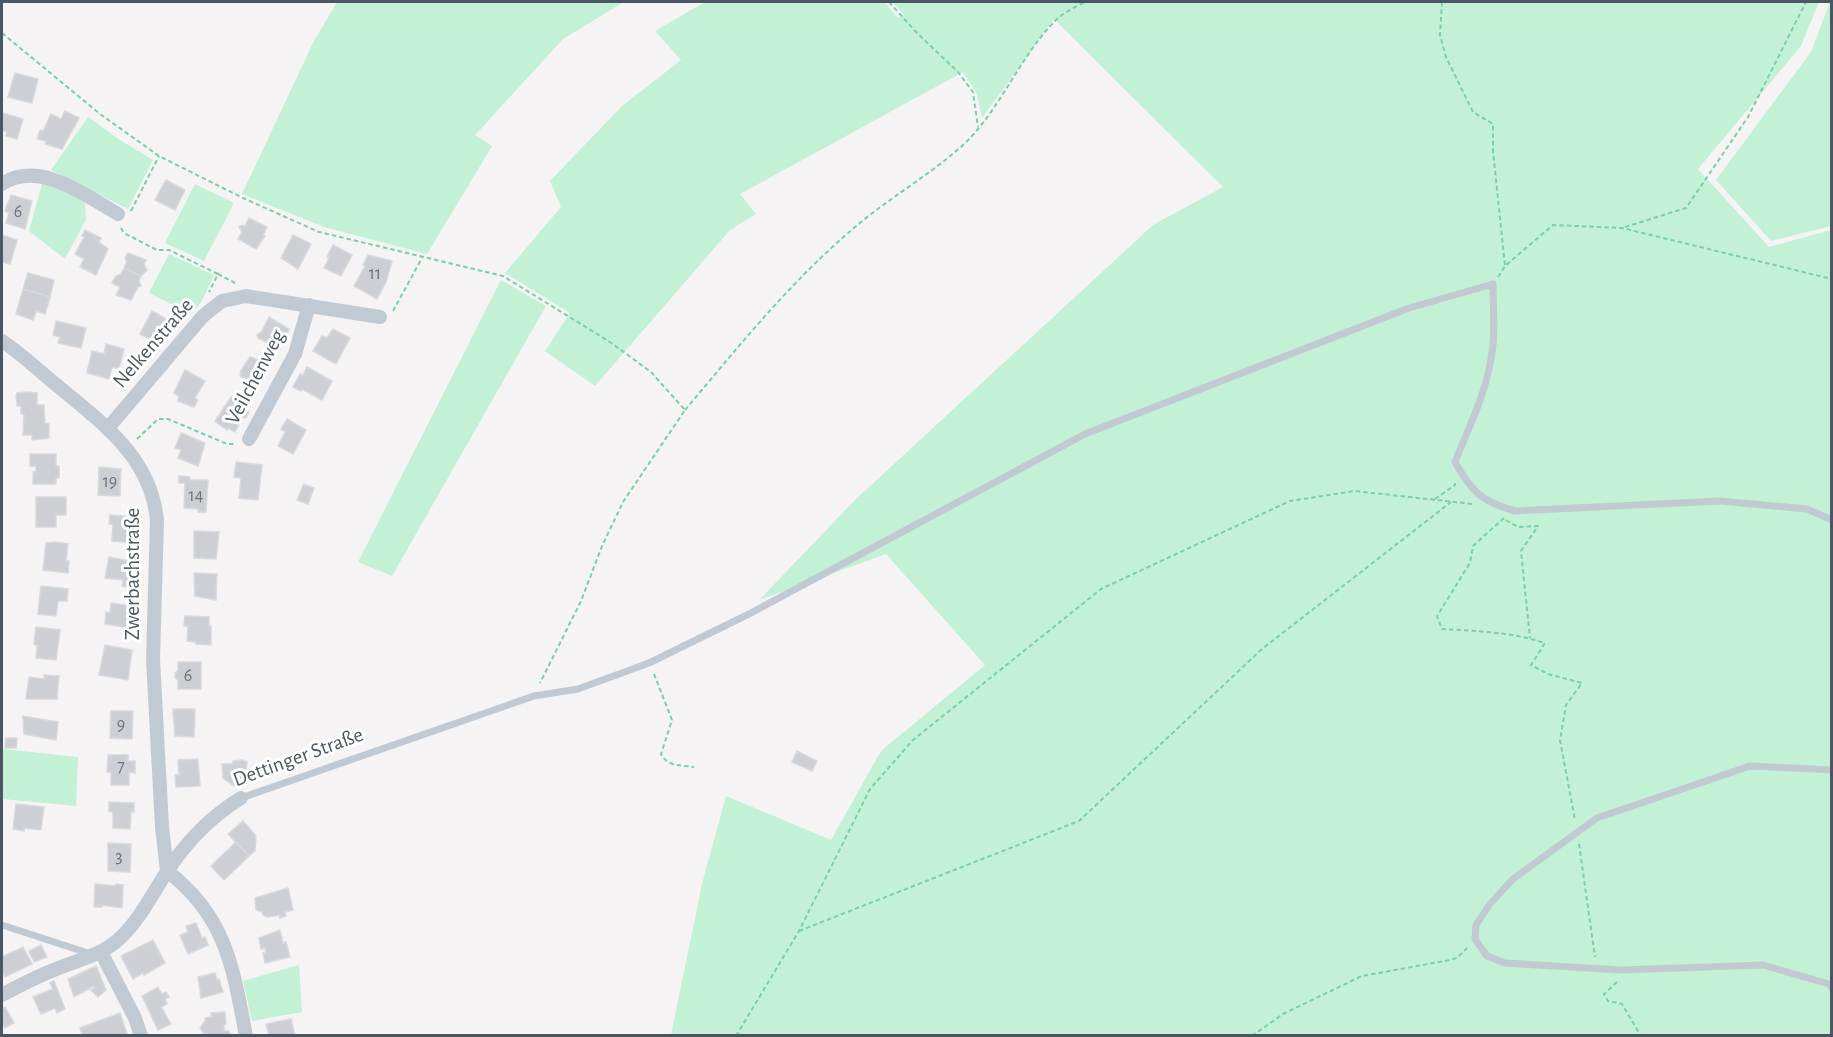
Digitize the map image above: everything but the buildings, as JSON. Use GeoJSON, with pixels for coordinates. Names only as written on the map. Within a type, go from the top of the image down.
{"type":"FeatureCollection","features":[{"type":"Feature","properties":{"kind":"street"},"geometry":{"type":"LineString","coordinates":[[3,181],[38,176],[53,180],[118,214]]}},
{"type":"Feature","properties":{"kind":"street","name":"Nelkenstraße"},"geometry":{"type":"LineString","coordinates":[[108,428],[211,307],[222,301],[246,296],[380,317]]}},
{"type":"Feature","properties":{"kind":"street","name":"Veilchenweg"},"geometry":{"type":"LineString","coordinates":[[249,440],[295,354],[309,305]]}},
{"type":"Feature","properties":{"kind":"street","name":"Zwerbachstraße"},"geometry":{"type":"LineString","coordinates":[[3,346],[108,428],[127,449],[149,482],[155,502],[157,548],[153,659],[162,827],[167,872]]}},
{"type":"Feature","properties":{"kind":"street","name":"Dettinger Straße"},"geometry":{"type":"LineString","coordinates":[[2,995],[52,970],[110,946],[139,918],[167,872],[204,825],[241,798]]}},
{"type":"Feature","properties":{"kind":"street"},"geometry":{"type":"LineString","coordinates":[[167,872],[188,888],[204,906],[221,935],[234,975],[246,1035]]}},
{"type":"Feature","properties":{"kind":"street"},"geometry":{"type":"LineString","coordinates":[[97,953],[135,1017],[141,1035]]}},
{"type":"Feature","properties":{"kind":"lane","name":"Dettinger Straße"},"geometry":{"type":"LineString","coordinates":[[241,798],[534,696],[578,689],[649,663],[749,614],[1085,434],[1409,308],[1493,284],[1494,324],[1491,364],[1455,462]]}},
{"type":"Feature","properties":{"kind":"lane"},"geometry":{"type":"LineString","coordinates":[[1455,462],[1469,487],[1497,506],[1515,511],[1720,501],[1807,509],[1832,520]]}},
{"type":"Feature","properties":{"kind":"lane"},"geometry":{"type":"LineString","coordinates":[[1832,770],[1750,766],[1597,818],[1513,879],[1490,904],[1476,925],[1475,939],[1487,956],[1505,963],[1621,970],[1763,965],[1829,984],[1832,988]]}},
{"type":"Feature","properties":{"kind":"lane"},"geometry":{"type":"LineString","coordinates":[[2,925],[97,953]]}},
{"type":"Feature","properties":{"kind":"path"},"geometry":{"type":"LineString","coordinates":[[889,2],[917,33],[958,72],[973,92],[978,128]]}},
{"type":"Feature","properties":{"kind":"path"},"geometry":{"type":"LineString","coordinates":[[534,696],[581,601],[602,546],[623,502],[685,410],[755,326],[820,258],[856,226],[964,144],[978,128],[1055,20],[1085,2]]}},
{"type":"Feature","properties":{"kind":"path"},"geometry":{"type":"LineString","coordinates":[[1442,2],[1440,35],[1446,57],[1473,112],[1493,124],[1493,151],[1505,266],[1553,225],[1622,228],[1832,279]]}},
{"type":"Feature","properties":{"kind":"path"},"geometry":{"type":"LineString","coordinates":[[1622,228],[1686,208],[1748,117],[1806,2]]}},
{"type":"Feature","properties":{"kind":"path"},"geometry":{"type":"LineString","coordinates":[[2,33],[100,114],[159,156],[243,198],[320,232],[503,276],[627,354],[651,372],[685,410]]}},
{"type":"Feature","properties":{"kind":"path"},"geometry":{"type":"LineString","coordinates":[[159,156],[130,213],[118,214],[118,223],[124,233],[157,250],[169,250],[228,279]]}},
{"type":"Feature","properties":{"kind":"path"},"geometry":{"type":"LineString","coordinates":[[380,317],[393,311],[423,257]]}},
{"type":"Feature","properties":{"kind":"path"},"geometry":{"type":"LineString","coordinates":[[211,307],[206,299],[218,274]]}},
{"type":"Feature","properties":{"kind":"path","name":"Veilchenweg"},"geometry":{"type":"LineString","coordinates":[[127,449],[158,419],[168,418],[227,444],[238,444],[249,440]]}},
{"type":"Feature","properties":{"kind":"path"},"geometry":{"type":"LineString","coordinates":[[1435,500],[1455,485],[1455,462]]}},
{"type":"Feature","properties":{"kind":"path"},"geometry":{"type":"LineString","coordinates":[[736,1035],[799,932],[870,789],[913,740],[1101,589],[1290,501],[1355,491],[1474,504]]}},
{"type":"Feature","properties":{"kind":"path"},"geometry":{"type":"LineString","coordinates":[[799,932],[1079,821],[1262,650],[1451,502]]}},
{"type":"Feature","properties":{"kind":"path"},"geometry":{"type":"LineString","coordinates":[[1530,638],[1521,550],[1538,525],[1518,527],[1503,519],[1473,546],[1470,563],[1437,616],[1442,629],[1490,632],[1530,638],[1545,643],[1531,665],[1548,674],[1582,683],[1566,705],[1560,740],[1577,832]]}},
{"type":"Feature","properties":{"kind":"path"},"geometry":{"type":"LineString","coordinates":[[649,663],[672,720],[661,754],[664,761],[694,767]]}},
{"type":"Feature","properties":{"kind":"path"},"geometry":{"type":"LineString","coordinates":[[1580,857],[1595,953]]}},
{"type":"Feature","properties":{"kind":"path"},"geometry":{"type":"LineString","coordinates":[[1252,1035],[1283,1014],[1362,976],[1457,958],[1475,939]]}},
{"type":"Feature","properties":{"kind":"path"},"geometry":{"type":"LineString","coordinates":[[1620,975],[1616,985],[1604,994],[1608,1001],[1623,1004],[1641,1035]]}},
{"type":"Feature","properties":{"kind":"green space"},"geometry":{"type":"Polygon","coordinates":[[[337,2],[624,2],[563,39],[475,135],[492,146],[427,254],[324,227],[242,194],[313,43],[337,2]]]}},
{"type":"Feature","properties":{"kind":"green space"},"geometry":{"type":"Polygon","coordinates":[[[705,2],[884,2],[898,18],[905,15],[892,2],[1819,2],[1801,46],[1698,169],[1769,247],[1831,230],[1831,1035],[671,1035],[702,884],[726,796],[831,840],[881,751],[985,665],[886,554],[759,600],[855,500],[1153,225],[1223,187],[1054,19],[982,118],[977,94],[963,72],[740,194],[756,214],[730,230],[595,386],[545,351],[570,313],[505,273],[561,207],[550,181],[622,106],[681,60],[655,31],[705,2]]]}},
{"type":"Feature","properties":{"kind":"green space"},"geometry":{"type":"Polygon","coordinates":[[[1830,2],[1831,226],[1771,241],[1716,180],[1811,52],[1830,2]]]}},
{"type":"Feature","properties":{"kind":"green space"},"geometry":{"type":"Polygon","coordinates":[[[88,117],[153,160],[128,209],[51,170],[88,117]]]}},
{"type":"Feature","properties":{"kind":"green space"},"geometry":{"type":"Polygon","coordinates":[[[42,184],[58,188],[85,202],[86,220],[65,259],[29,231],[42,184]]]}},
{"type":"Feature","properties":{"kind":"green space"},"geometry":{"type":"Polygon","coordinates":[[[195,184],[234,203],[204,261],[165,243],[195,184]]]}},
{"type":"Feature","properties":{"kind":"green space"},"geometry":{"type":"Polygon","coordinates":[[[169,254],[214,275],[202,301],[191,314],[149,293],[169,254]]]}},
{"type":"Feature","properties":{"kind":"green space"},"geometry":{"type":"Polygon","coordinates":[[[501,280],[546,306],[392,576],[358,562],[501,280]]]}},
{"type":"Feature","properties":{"kind":"green space"},"geometry":{"type":"Polygon","coordinates":[[[3,749],[78,757],[76,806],[3,799],[3,749]]]}},
{"type":"Feature","properties":{"kind":"green space"},"geometry":{"type":"Polygon","coordinates":[[[299,965],[302,1012],[252,1021],[243,981],[299,965]]]}}]}
